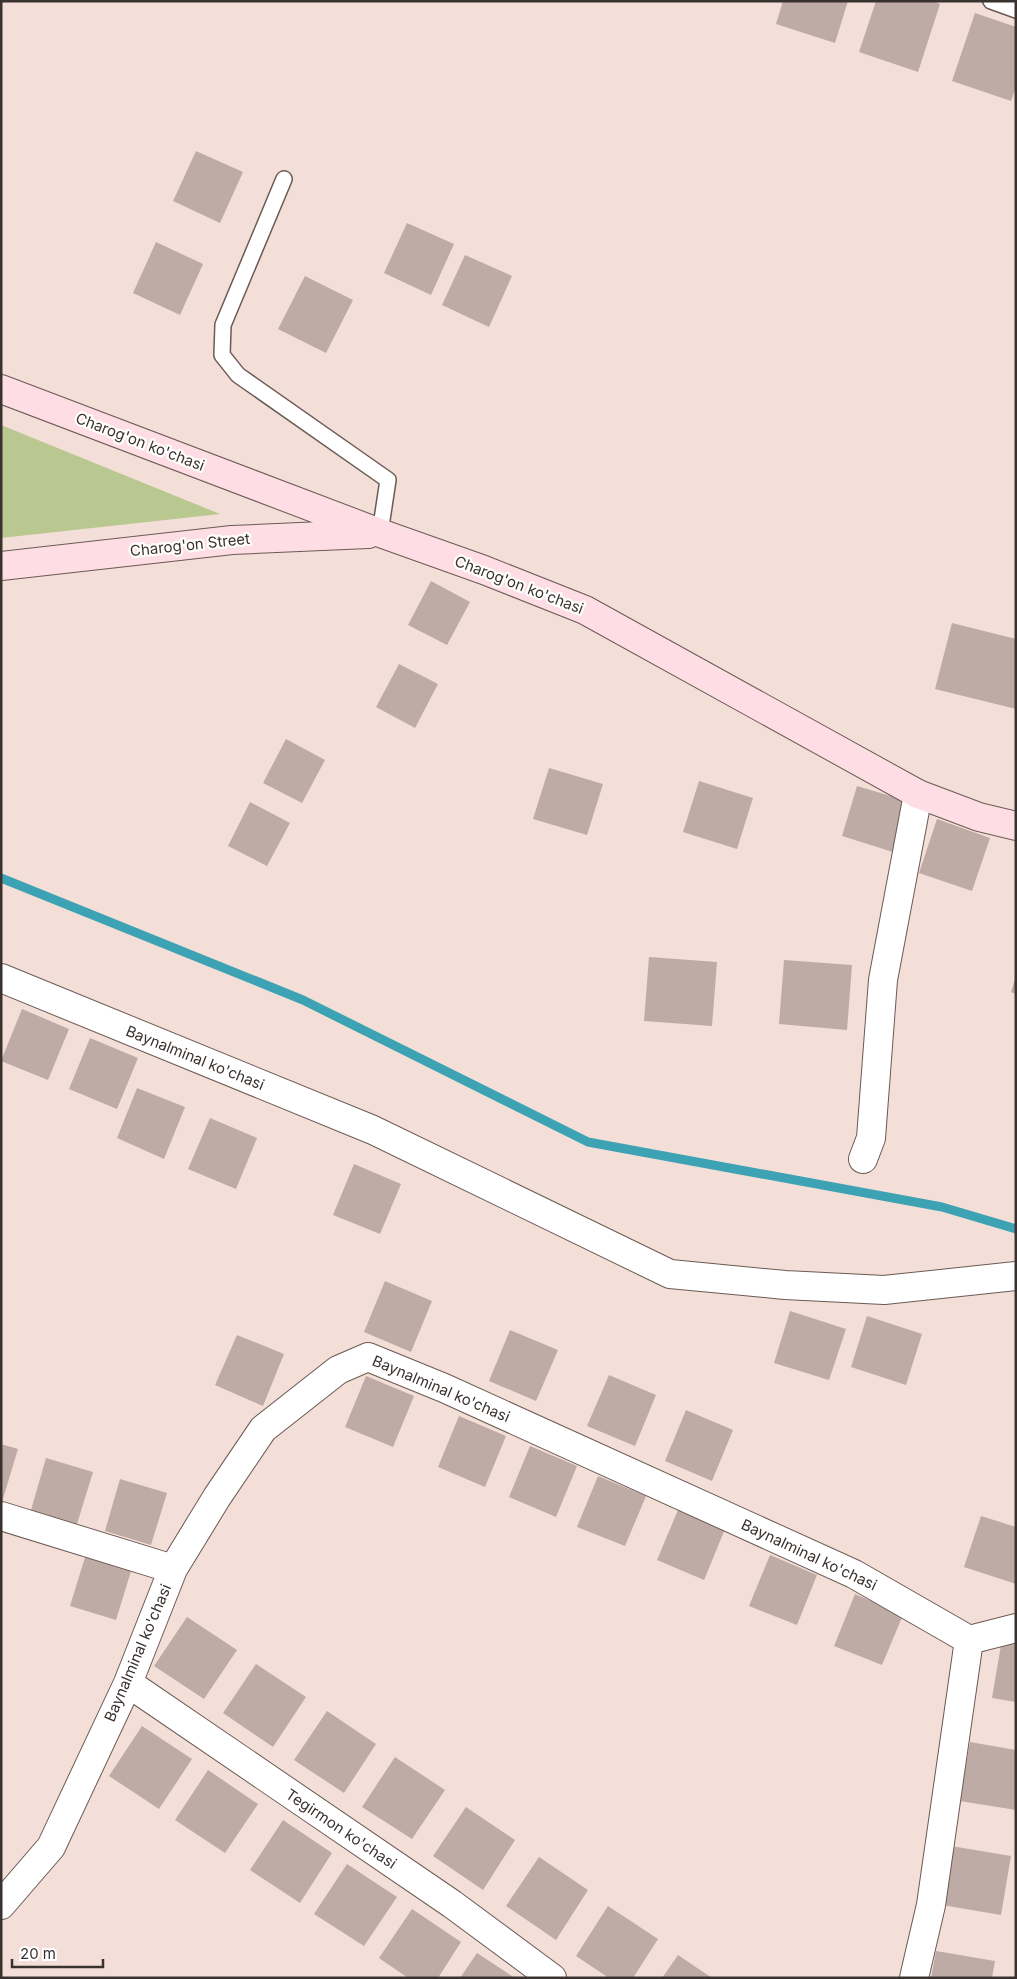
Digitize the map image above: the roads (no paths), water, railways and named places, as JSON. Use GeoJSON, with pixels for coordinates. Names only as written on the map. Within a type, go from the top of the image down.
{"type":"FeatureCollection","features":[{"type":"Feature","properties":{"kind":"main road","name":"Charog'on ko'chasi"},"geometry":{"type":"LineString","coordinates":[[1,389],[380,533],[484,570],[585,610],[918,794],[979,817],[1016,826]]}},
{"type":"Feature","properties":{"kind":"main road","name":"Charog'on Street"},"geometry":{"type":"LineString","coordinates":[[1,566],[232,540],[380,533]]}},
{"type":"Feature","properties":{"kind":"street"},"geometry":{"type":"LineString","coordinates":[[863,1159],[870,1138],[883,980],[918,794]]}},
{"type":"Feature","properties":{"kind":"street","name":"Baynalminal ko'chasi"},"geometry":{"type":"LineString","coordinates":[[1,978],[373,1130],[670,1274],[785,1285],[884,1290],[1016,1276]]}},
{"type":"Feature","properties":{"kind":"street","name":"Baynalminal ko'chasi"},"geometry":{"type":"LineString","coordinates":[[1,1905],[51,1847],[128,1683],[173,1569],[217,1497],[263,1429],[338,1370],[368,1357],[444,1388],[854,1574],[969,1640]]}},
{"type":"Feature","properties":{"kind":"street"},"geometry":{"type":"LineString","coordinates":[[1,1516],[173,1569]]}},
{"type":"Feature","properties":{"kind":"street"},"geometry":{"type":"LineString","coordinates":[[914,1978],[931,1904],[969,1640],[1016,1628]]}},
{"type":"Feature","properties":{"kind":"street","name":"Tegirmon ko'chasi"},"geometry":{"type":"LineString","coordinates":[[128,1683],[452,1904],[552,1978]]}},
{"type":"Feature","properties":{"kind":"lane"},"geometry":{"type":"LineString","coordinates":[[991,1],[1016,10]]}},
{"type":"Feature","properties":{"kind":"lane"},"geometry":{"type":"LineString","coordinates":[[284,179],[223,325],[222,355],[238,375],[388,480],[380,533]]}},
{"type":"Feature","properties":{"kind":"waterway"},"geometry":{"type":"LineString","coordinates":[[1,878],[303,1000],[588,1142],[942,1207],[1016,1229]]}}]}
